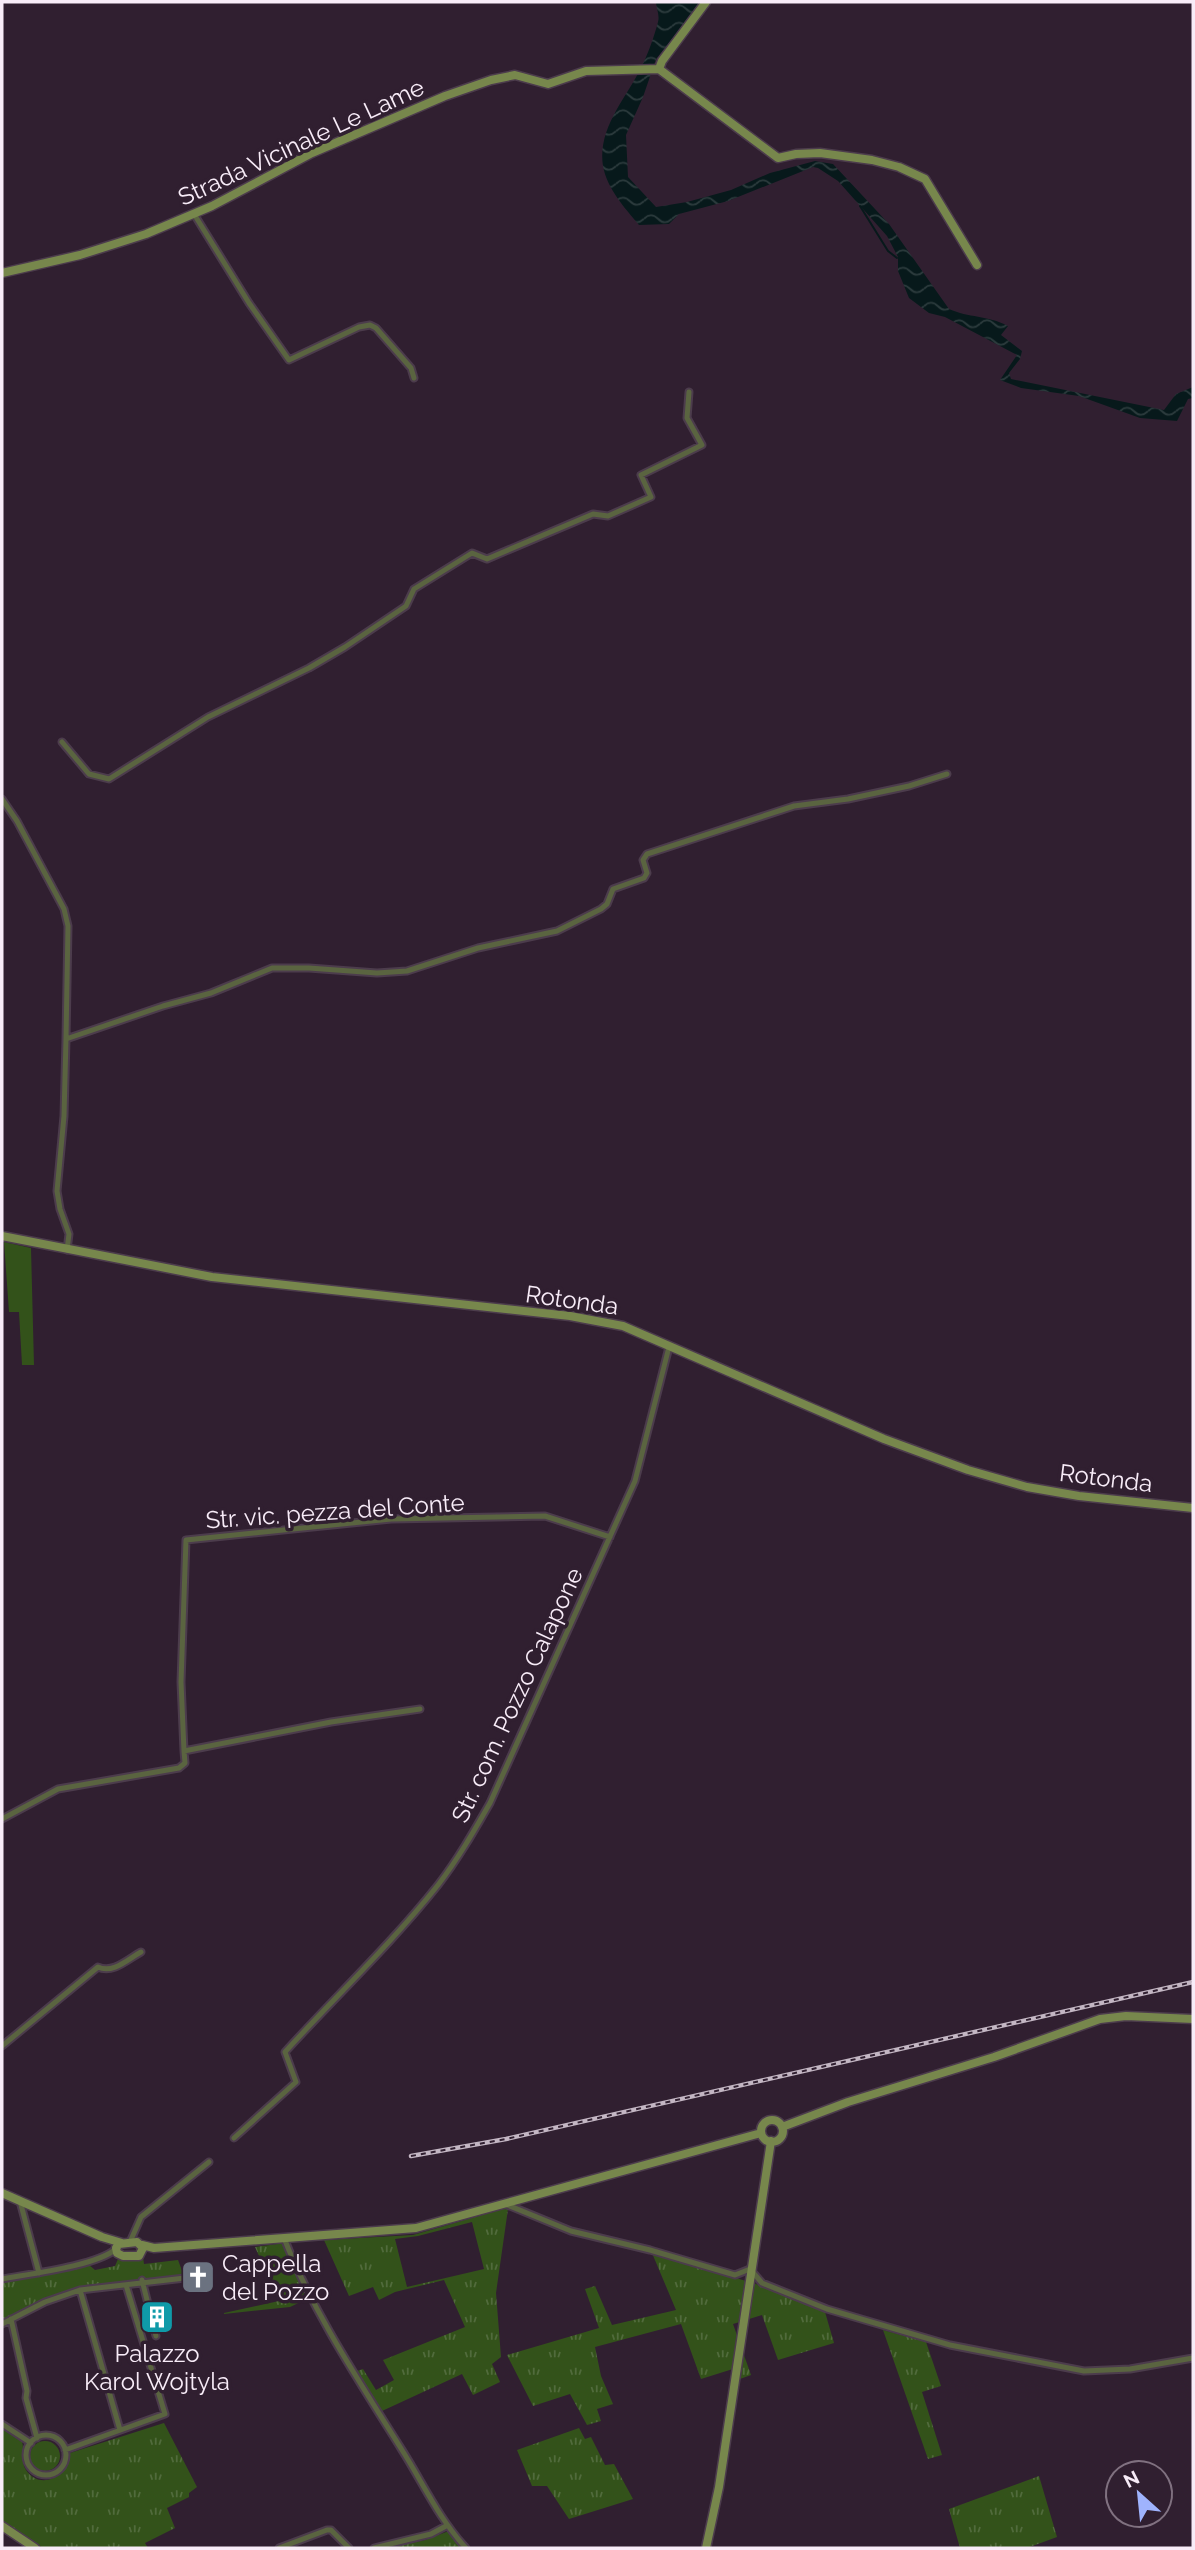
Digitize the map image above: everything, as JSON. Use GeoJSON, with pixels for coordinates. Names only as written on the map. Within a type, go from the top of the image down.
{"type":"FeatureCollection","features":[{"type":"Feature","properties":{"kind":"main road"},"geometry":{"type":"LineString","coordinates":[[706,2],[662,61],[659,69],[778,158],[820,153],[872,160],[899,167],[925,179],[977,265]]}},
{"type":"Feature","properties":{"kind":"main road","name":"Strada Vicinale Le Lame"},"geometry":{"type":"LineString","coordinates":[[2,273],[116,245],[194,214],[312,153],[445,96],[491,80],[515,75],[548,84],[586,71],[659,69]]}},
{"type":"Feature","properties":{"kind":"main road","name":"Rotonda"},"geometry":{"type":"LineString","coordinates":[[2,1236],[220,1278],[570,1316],[623,1326],[884,1439],[968,1470],[1027,1487],[1079,1496],[1193,1508]]}},
{"type":"Feature","properties":{"kind":"main road"},"geometry":{"type":"LineString","coordinates":[[782,2127],[848,2102],[994,2057],[1100,2019],[1126,2016],[1193,2019]]}},
{"type":"Feature","properties":{"kind":"main road"},"geometry":{"type":"LineString","coordinates":[[769,2120],[777,2121],[782,2127],[780,2137],[771,2141],[763,2138],[762,2125],[769,2120]]}},
{"type":"Feature","properties":{"kind":"main road"},"geometry":{"type":"LineString","coordinates":[[121,2248],[416,2228],[761,2133]]}},
{"type":"Feature","properties":{"kind":"main road"},"geometry":{"type":"LineString","coordinates":[[706,2548],[719,2487],[771,2141]]}},
{"type":"Feature","properties":{"kind":"main road"},"geometry":{"type":"LineString","coordinates":[[2,2193],[102,2237],[135,2257],[142,2247]]}},
{"type":"Feature","properties":{"kind":"main road"},"geometry":{"type":"LineString","coordinates":[[2,2526],[35,2548]]}},
{"type":"Feature","properties":{"kind":"street"},"geometry":{"type":"LineString","coordinates":[[194,214],[248,301],[289,360],[359,327],[370,325],[376,328],[411,368],[414,378]]}},
{"type":"Feature","properties":{"kind":"street"},"geometry":{"type":"LineString","coordinates":[[62,742],[89,774],[109,779],[208,717],[309,668],[345,647],[406,606],[414,589],[472,553],[486,558],[593,514],[608,516],[651,497],[641,475],[702,445],[687,418],[689,391]]}},
{"type":"Feature","properties":{"kind":"street"},"geometry":{"type":"LineString","coordinates":[[66,1039],[163,1006],[211,993],[272,968],[377,973],[407,971],[478,948],[557,931],[601,909],[607,904],[613,889],[644,878],[647,873],[643,860],[647,854],[794,806],[848,799],[909,786],[926,778],[947,774]]}},
{"type":"Feature","properties":{"kind":"street"},"geometry":{"type":"LineString","coordinates":[[2,799],[18,821],[64,909],[68,926],[64,1116],[57,1191],[69,1234],[67,1250]]}},
{"type":"Feature","properties":{"kind":"street","name":"Str. com. Pozzo Calapone"},"geometry":{"type":"LineString","coordinates":[[234,2138],[296,2082],[285,2052],[438,1884],[484,1814],[629,1496],[642,1461],[669,1347]]}},
{"type":"Feature","properties":{"kind":"street","name":"Str. vic. pezza del Conte"},"geometry":{"type":"LineString","coordinates":[[184,1751],[181,1682],[186,1540],[391,1519],[545,1516],[610,1537]]}},
{"type":"Feature","properties":{"kind":"street"},"geometry":{"type":"LineString","coordinates":[[2,1819],[58,1789],[179,1768],[185,1763],[184,1751],[331,1722],[420,1709]]}},
{"type":"Feature","properties":{"kind":"street"},"geometry":{"type":"LineString","coordinates":[[2,2046],[98,1967],[112,1969],[141,1952]]}},
{"type":"Feature","properties":{"kind":"street"},"geometry":{"type":"LineString","coordinates":[[2,2279],[89,2261],[121,2248],[138,2226],[141,2217],[209,2162]]}},
{"type":"Feature","properties":{"kind":"street"},"geometry":{"type":"LineString","coordinates":[[20,2201],[39,2273]]}},
{"type":"Feature","properties":{"kind":"street"},"geometry":{"type":"LineString","coordinates":[[505,2204],[571,2231],[736,2275],[750,2269],[762,2283],[827,2309],[950,2345],[1084,2371],[1130,2369],[1193,2358]]}},
{"type":"Feature","properties":{"kind":"street"},"geometry":{"type":"LineString","coordinates":[[138,2226],[142,2247]]}},
{"type":"Feature","properties":{"kind":"street"},"geometry":{"type":"LineString","coordinates":[[284,2238],[319,2313],[446,2526],[466,2548]]}},
{"type":"Feature","properties":{"kind":"street"},"geometry":{"type":"LineString","coordinates":[[2,2324],[45,2302],[80,2290],[185,2278]]}},
{"type":"Feature","properties":{"kind":"street"},"geometry":{"type":"LineString","coordinates":[[142,2281],[156,2336]]}},
{"type":"Feature","properties":{"kind":"street"},"geometry":{"type":"LineString","coordinates":[[748,2291],[762,2283]]}},
{"type":"Feature","properties":{"kind":"street"},"geometry":{"type":"LineString","coordinates":[[65,2450],[165,2414],[126,2285]]}},
{"type":"Feature","properties":{"kind":"street"},"geometry":{"type":"LineString","coordinates":[[80,2290],[120,2430]]}},
{"type":"Feature","properties":{"kind":"street"},"geometry":{"type":"LineString","coordinates":[[11,2319],[27,2391],[26,2398],[37,2438]]}},
{"type":"Feature","properties":{"kind":"street"},"geometry":{"type":"LineString","coordinates":[[2,2424],[31,2443]]}},
{"type":"Feature","properties":{"kind":"street"},"geometry":{"type":"LineString","coordinates":[[54,2437],[65,2450],[66,2457],[60,2469],[49,2475],[42,2475],[27,2462],[26,2455],[31,2443],[37,2438],[54,2437]]}},
{"type":"Feature","properties":{"kind":"street"},"geometry":{"type":"LineString","coordinates":[[374,2548],[431,2534],[446,2526]]}},
{"type":"Feature","properties":{"kind":"street"},"geometry":{"type":"LineString","coordinates":[[279,2548],[327,2530],[331,2530],[349,2548]]}},
{"type":"Feature","properties":{"kind":"green space"},"geometry":{"type":"Polygon","coordinates":[[[4,1242],[31,1248],[34,1365],[22,1365],[19,1312],[9,1312],[4,1242]]]}},
{"type":"Feature","properties":{"kind":"green space"},"geometry":{"type":"Polygon","coordinates":[[[508,2209],[496,2293],[501,2357],[492,2364],[500,2382],[473,2395],[462,2374],[382,2411],[357,2371],[363,2369],[376,2390],[394,2380],[383,2360],[465,2327],[444,2280],[395,2292],[379,2300],[373,2287],[349,2296],[324,2240],[413,2235],[508,2209]],[[472,2222],[395,2239],[407,2287],[484,2269],[472,2222]]]}},
{"type":"Feature","properties":{"kind":"green space"},"geometry":{"type":"Polygon","coordinates":[[[285,2243],[297,2276],[309,2298],[290,2307],[224,2314],[279,2301],[255,2247],[285,2243]]]}},
{"type":"Feature","properties":{"kind":"green space"},"geometry":{"type":"Polygon","coordinates":[[[652,2253],[756,2284],[825,2312],[834,2343],[778,2360],[762,2315],[733,2324],[751,2375],[740,2379],[736,2368],[701,2379],[681,2324],[595,2347],[601,2376],[613,2404],[597,2409],[601,2421],[587,2425],[570,2394],[533,2406],[507,2355],[599,2328],[585,2289],[595,2286],[612,2325],[676,2310],[652,2253]]]}},
{"type":"Feature","properties":{"kind":"green space"},"geometry":{"type":"Polygon","coordinates":[[[143,2257],[144,2264],[178,2260],[184,2276],[86,2285],[39,2301],[2,2321],[2,2282],[89,2265],[95,2270],[115,2266],[118,2259],[135,2260],[143,2257]]]}},
{"type":"Feature","properties":{"kind":"green space"},"geometry":{"type":"Polygon","coordinates":[[[883,2330],[926,2342],[941,2386],[922,2392],[942,2455],[928,2459],[883,2330]]]}},
{"type":"Feature","properties":{"kind":"green space"},"geometry":{"type":"Polygon","coordinates":[[[164,2423],[197,2487],[189,2493],[189,2497],[167,2508],[175,2528],[145,2543],[148,2548],[43,2548],[2,2521],[2,2429],[22,2442],[26,2470],[39,2480],[46,2480],[60,2474],[70,2453],[164,2423]]]}},
{"type":"Feature","properties":{"kind":"green space"},"geometry":{"type":"Polygon","coordinates":[[[579,2428],[585,2439],[591,2437],[605,2465],[614,2464],[633,2499],[569,2519],[547,2486],[532,2486],[517,2450],[579,2428]]]}},
{"type":"Feature","properties":{"kind":"green space"},"geometry":{"type":"Polygon","coordinates":[[[45,2441],[56,2445],[60,2456],[56,2467],[45,2471],[34,2467],[30,2456],[34,2445],[45,2441]]]}},
{"type":"Feature","properties":{"kind":"green space"},"geometry":{"type":"Polygon","coordinates":[[[1039,2476],[1057,2537],[1027,2548],[960,2548],[949,2509],[1039,2476]]]}},
{"type":"Feature","properties":{"kind":"green space"},"geometry":{"type":"Polygon","coordinates":[[[449,2531],[465,2548],[390,2548],[425,2540],[449,2531]]]}},
{"type":"Feature","properties":{"kind":"water"},"geometry":{"type":"Polygon","coordinates":[[[656,2],[702,2],[656,59],[626,135],[628,177],[656,207],[731,190],[770,173],[815,161],[833,164],[889,224],[949,309],[1008,326],[1001,335],[1022,351],[1020,359],[1009,373],[1011,379],[1164,410],[1176,394],[1193,387],[1193,398],[1188,399],[1177,421],[1140,418],[1079,396],[1021,388],[1000,380],[1017,355],[945,317],[929,313],[909,298],[898,271],[898,257],[887,236],[838,181],[818,168],[813,167],[728,201],[679,214],[669,224],[639,225],[608,183],[602,152],[608,127],[651,45],[658,19],[656,2]]]}},
{"type":"Feature","properties":{"kind":"waterway"},"geometry":{"type":"LineString","coordinates":[[860,206],[888,251],[897,258]]}},
{"type":"Feature","properties":{"kind":"railway"},"geometry":{"type":"LineString","coordinates":[[411,2156],[506,2139],[1193,1982]]}},
{"type":"Feature","properties":{"kind":"place","name":"Cappella del Pozzo"},"geometry":{"type":"Point","coordinates":[198,2277]}},
{"type":"Feature","properties":{"kind":"place","name":"Palazzo Karol Wojtyla"},"geometry":{"type":"Point","coordinates":[157,2317]}}]}
